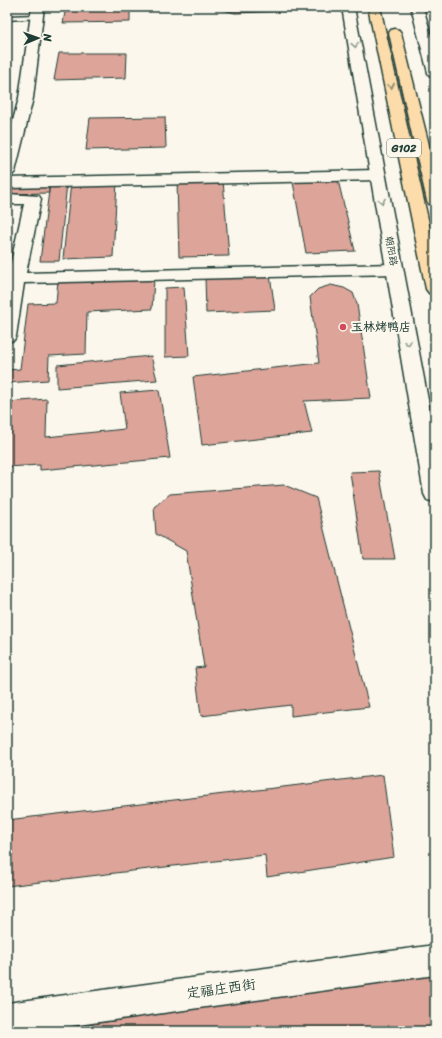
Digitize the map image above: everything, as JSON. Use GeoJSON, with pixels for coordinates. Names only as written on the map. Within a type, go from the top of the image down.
{"type":"FeatureCollection","features":[{"type":"Feature","properties":{"kind":"highway","name":"G102"},"geometry":{"type":"LineString","coordinates":[[374,7],[435,288]]}},
{"type":"Feature","properties":{"kind":"highway","name":"G102"},"geometry":{"type":"LineString","coordinates":[[392,22],[435,201]]}},
{"type":"Feature","properties":{"kind":"street","name":"朝阳路"},"geometry":{"type":"LineString","coordinates":[[348,7],[435,494]]}},
{"type":"Feature","properties":{"kind":"street"},"geometry":{"type":"LineString","coordinates":[[417,7],[435,73]]}},
{"type":"Feature","properties":{"kind":"street"},"geometry":{"type":"LineString","coordinates":[[7,172],[26,98],[37,12]]}},
{"type":"Feature","properties":{"kind":"street"},"geometry":{"type":"LineString","coordinates":[[7,183],[377,175]]}},
{"type":"Feature","properties":{"kind":"street"},"geometry":{"type":"LineString","coordinates":[[7,199],[33,199],[16,278],[7,336]]}},
{"type":"Feature","properties":{"kind":"street"},"geometry":{"type":"LineString","coordinates":[[16,278],[394,269]]}},
{"type":"Feature","properties":{"kind":"street","name":"定福庄西街"},"geometry":{"type":"LineString","coordinates":[[7,1018],[435,960]]}},
{"type":"Feature","properties":{"kind":"lane"},"geometry":{"type":"LineString","coordinates":[[7,18],[37,12]]}},
{"type":"Feature","properties":{"kind":"building"},"geometry":{"type":"Polygon","coordinates":[[[66,7],[130,7],[130,22],[63,23],[66,7]]]}},
{"type":"Feature","properties":{"kind":"building"},"geometry":{"type":"Polygon","coordinates":[[[202,7],[319,7],[319,10],[235,13],[216,8],[202,7]]]}},
{"type":"Feature","properties":{"kind":"building"},"geometry":{"type":"Polygon","coordinates":[[[59,53],[127,53],[126,78],[54,80],[59,53]]]}},
{"type":"Feature","properties":{"kind":"building"},"geometry":{"type":"Polygon","coordinates":[[[165,117],[166,148],[86,150],[90,118],[165,117]]]}},
{"type":"Feature","properties":{"kind":"building"},"geometry":{"type":"Polygon","coordinates":[[[337,176],[355,251],[306,253],[292,177],[337,176]]]}},
{"type":"Feature","properties":{"kind":"building"},"geometry":{"type":"Polygon","coordinates":[[[223,180],[229,256],[179,257],[177,181],[223,180]]]}},
{"type":"Feature","properties":{"kind":"building"},"geometry":{"type":"Polygon","coordinates":[[[117,181],[113,257],[63,259],[71,182],[117,181]]]}},
{"type":"Feature","properties":{"kind":"building"},"geometry":{"type":"Polygon","coordinates":[[[50,183],[67,183],[59,261],[40,261],[50,183]]]}},
{"type":"Feature","properties":{"kind":"building"},"geometry":{"type":"Polygon","coordinates":[[[48,184],[49,193],[7,194],[7,185],[48,184]]]}},
{"type":"Feature","properties":{"kind":"building"},"geometry":{"type":"Polygon","coordinates":[[[270,275],[275,310],[206,313],[205,277],[270,275]]]}},
{"type":"Feature","properties":{"kind":"building"},"geometry":{"type":"Polygon","coordinates":[[[154,279],[152,309],[87,312],[86,354],[49,356],[48,380],[7,383],[7,370],[20,369],[28,304],[56,303],[58,280],[154,279]]]}},
{"type":"Feature","properties":{"kind":"building"},"geometry":{"type":"Polygon","coordinates":[[[331,285],[344,288],[353,293],[357,304],[371,398],[304,401],[312,433],[202,445],[193,377],[319,363],[310,297],[318,289],[331,285]]]}},
{"type":"Feature","properties":{"kind":"building"},"geometry":{"type":"Polygon","coordinates":[[[184,287],[189,356],[165,357],[165,288],[184,287]]]}},
{"type":"Feature","properties":{"kind":"building"},"geometry":{"type":"Polygon","coordinates":[[[151,356],[157,380],[57,388],[57,365],[151,356]]]}},
{"type":"Feature","properties":{"kind":"building"},"geometry":{"type":"Polygon","coordinates":[[[159,390],[170,458],[40,470],[40,465],[7,467],[7,402],[47,399],[46,437],[125,429],[120,393],[159,390]]]}},
{"type":"Feature","properties":{"kind":"building"},"geometry":{"type":"Polygon","coordinates":[[[379,471],[395,559],[363,559],[350,472],[379,471]]]}},
{"type":"Feature","properties":{"kind":"building"},"geometry":{"type":"Polygon","coordinates":[[[284,485],[316,498],[369,707],[291,716],[291,705],[201,716],[195,668],[204,667],[186,551],[156,534],[154,507],[170,494],[284,485]]]}},
{"type":"Feature","properties":{"kind":"building"},"geometry":{"type":"Polygon","coordinates":[[[383,775],[394,857],[267,877],[265,855],[7,886],[7,820],[383,775]]]}},
{"type":"Feature","properties":{"kind":"building"},"geometry":{"type":"Polygon","coordinates":[[[435,972],[435,1031],[46,1031],[435,972]]]}},
{"type":"Feature","properties":{"kind":"place","name":"玉林烤鸭店"},"geometry":{"type":"Point","coordinates":[343,327]}}]}
